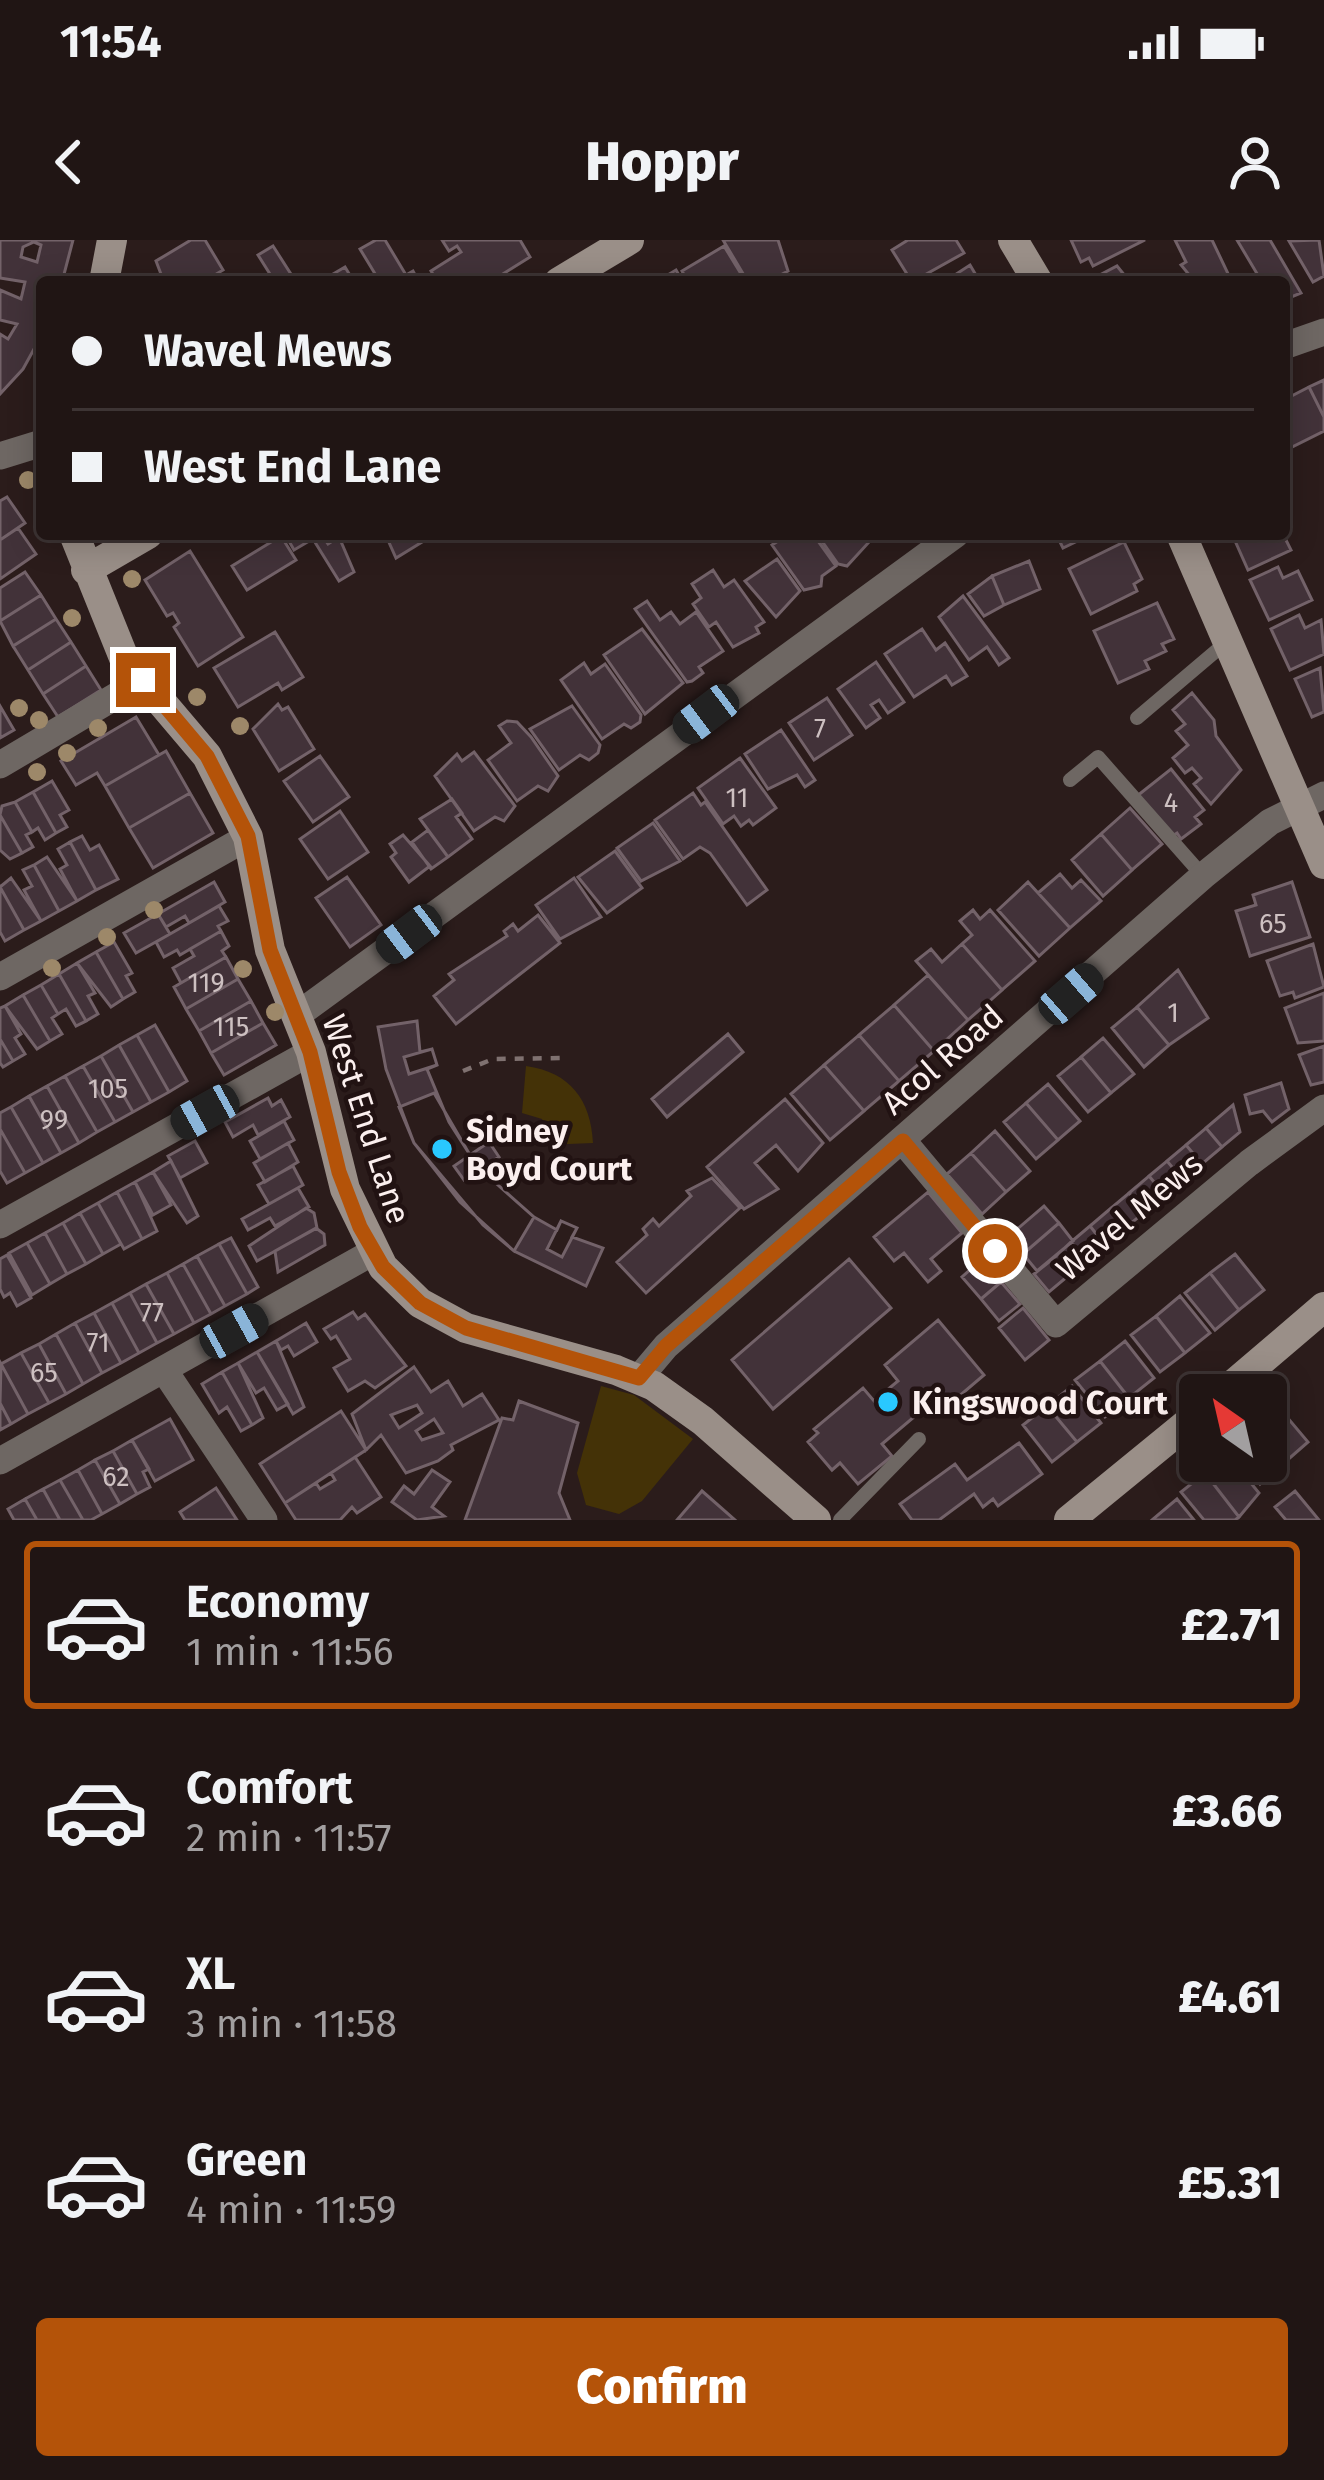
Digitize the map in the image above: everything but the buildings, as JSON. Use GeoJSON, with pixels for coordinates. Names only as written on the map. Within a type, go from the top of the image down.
{"type":"FeatureCollection","features":[{"type":"Feature","properties":{"kind":"main road"},"geometry":{"type":"LineString","coordinates":[[105,276],[112,240]]}},
{"type":"Feature","properties":{"kind":"main road"},"geometry":{"type":"LineString","coordinates":[[569,276],[628,240]]}},
{"type":"Feature","properties":{"kind":"main road"},"geometry":{"type":"LineString","coordinates":[[1013,240],[1034,276]]}},
{"type":"Feature","properties":{"kind":"main road","name":"West End Lane"},"geometry":{"type":"LineString","coordinates":[[76,540],[112,636],[207,756],[248,836],[270,950],[310,1052],[339,1172],[373,1252],[407,1292],[448,1320],[639,1378],[703,1421],[808,1517]]}},
{"type":"Feature","properties":{"kind":"main road"},"geometry":{"type":"LineString","coordinates":[[86,570],[138,540]]}},
{"type":"Feature","properties":{"kind":"main road"},"geometry":{"type":"LineString","coordinates":[[1184,540],[1229,640],[1312,799],[1324,864]]}},
{"type":"Feature","properties":{"kind":"main road"},"geometry":{"type":"LineString","coordinates":[[1246,1374],[1324,1307]]}},
{"type":"Feature","properties":{"kind":"main road"},"geometry":{"type":"LineString","coordinates":[[1069,1520],[1179,1430]]}},
{"type":"Feature","properties":{"kind":"street"},"geometry":{"type":"LineString","coordinates":[[1290,344],[1324,332]]}},
{"type":"Feature","properties":{"kind":"street"},"geometry":{"type":"LineString","coordinates":[[0,456],[36,444]]}},
{"type":"Feature","properties":{"kind":"street"},"geometry":{"type":"LineString","coordinates":[[296,1016],[948,540]]}},
{"type":"Feature","properties":{"kind":"street"},"geometry":{"type":"LineString","coordinates":[[0,765],[143,680]]}},
{"type":"Feature","properties":{"kind":"street","name":"Acol Road"},"geometry":{"type":"LineString","coordinates":[[639,1378],[666,1346],[1203,876],[1312,799]]}},
{"type":"Feature","properties":{"kind":"street"},"geometry":{"type":"LineString","coordinates":[[0,976],[248,836]]}},
{"type":"Feature","properties":{"kind":"street"},"geometry":{"type":"LineString","coordinates":[[0,1226],[310,1052]]}},
{"type":"Feature","properties":{"kind":"street","name":"Wavel Mews"},"geometry":{"type":"LineString","coordinates":[[903,1141],[1057,1324],[1249,1162],[1324,1108]]}},
{"type":"Feature","properties":{"kind":"street"},"geometry":{"type":"LineString","coordinates":[[0,1461],[373,1252]]}},
{"type":"Feature","properties":{"kind":"street"},"geometry":{"type":"LineString","coordinates":[[164,1370],[264,1520]]}},
{"type":"Feature","properties":{"kind":"lane"},"geometry":{"type":"LineString","coordinates":[[1137,718],[1229,640]]}},
{"type":"Feature","properties":{"kind":"lane"},"geometry":{"type":"LineString","coordinates":[[1070,780],[1098,757],[1203,876]]}},
{"type":"Feature","properties":{"kind":"lane"},"geometry":{"type":"LineString","coordinates":[[841,1520],[919,1439]]}},
{"type":"Feature","properties":{"kind":"path"},"geometry":{"type":"LineString","coordinates":[[463,1070],[493,1059],[565,1058]]}},
{"type":"Feature","properties":{"kind":"shaded area"},"geometry":{"type":"Polygon","coordinates":[[[526,1066],[555,1075],[575,1091],[588,1114],[593,1143],[544,1145],[547,1132],[542,1119],[522,1113],[526,1066]]]}},
{"type":"Feature","properties":{"kind":"shaded area"},"geometry":{"type":"Polygon","coordinates":[[[601,1386],[634,1395],[693,1439],[642,1501],[619,1514],[586,1505],[577,1473],[601,1386]]]}},
{"type":"Feature","properties":{"kind":"place","name":"Sidney Boyd Court"},"geometry":{"type":"Point","coordinates":[442,1149]}},
{"type":"Feature","properties":{"kind":"place","name":"Kingswood Court"},"geometry":{"type":"Point","coordinates":[888,1402]}},
{"type":"Feature","properties":{"kind":"route"},"geometry":{"type":"LineString","coordinates":[[143,680],[207,756],[248,836],[270,950],[310,1052],[350,1206],[383,1267],[420,1303],[485,1335],[639,1378],[666,1346],[903,1141],[995,1251]]}}]}
